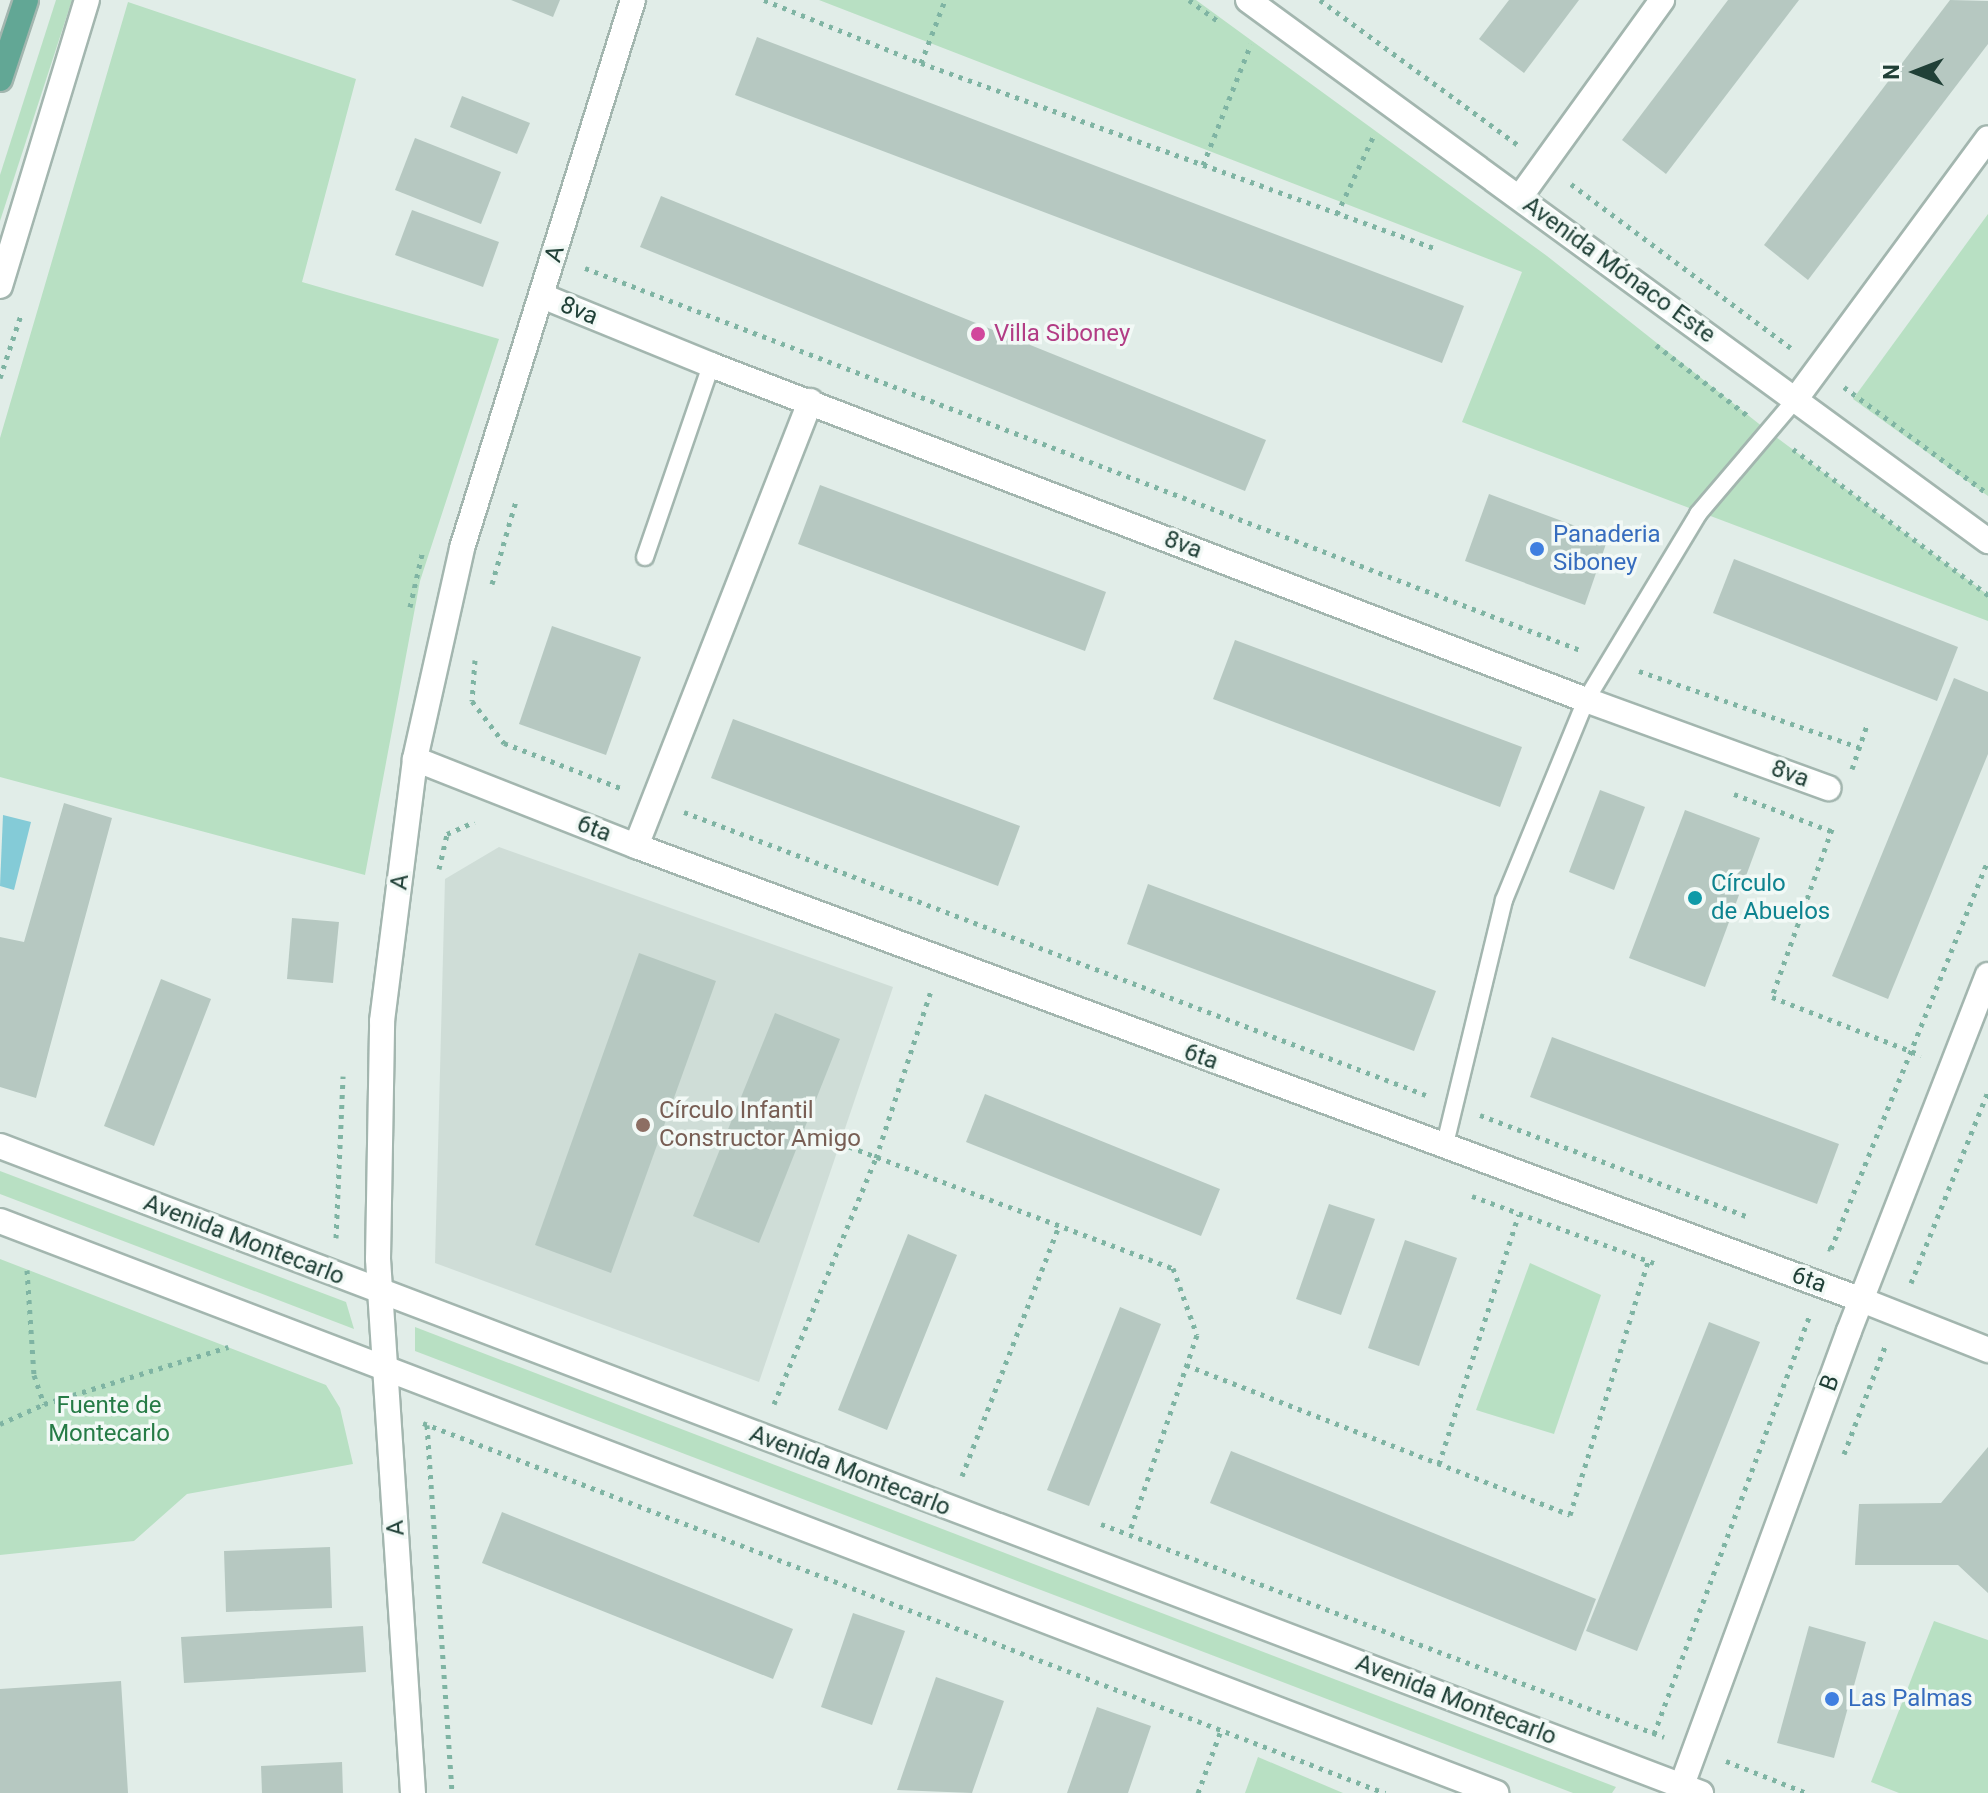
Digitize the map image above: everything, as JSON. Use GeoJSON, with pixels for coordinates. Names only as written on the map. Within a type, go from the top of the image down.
{"type":"FeatureCollection","features":[{"type":"Feature","properties":{"kind":"main road"},"geometry":{"type":"LineString","coordinates":[[0,79],[26,0]]}},
{"type":"Feature","properties":{"kind":"street"},"geometry":{"type":"LineString","coordinates":[[0,286],[87,0]]}},
{"type":"Feature","properties":{"kind":"street","name":"A"},"geometry":{"type":"LineString","coordinates":[[413,1793],[389,1408],[378,1292],[382,1021],[415,759],[462,548],[633,0]]}},
{"type":"Feature","properties":{"kind":"street","name":"Avenida Mónaco Este"},"geometry":{"type":"LineString","coordinates":[[1248,0],[1988,541]]}},
{"type":"Feature","properties":{"kind":"street"},"geometry":{"type":"LineString","coordinates":[[1520,197],[1662,0]]}},
{"type":"Feature","properties":{"kind":"street"},"geometry":{"type":"LineString","coordinates":[[1795,400],[1988,138]]}},
{"type":"Feature","properties":{"kind":"street","name":"8va"},"geometry":{"type":"LineString","coordinates":[[542,296],[711,365],[1586,700],[1836,790]]}},
{"type":"Feature","properties":{"kind":"street"},"geometry":{"type":"LineString","coordinates":[[636,846],[810,401]]}},
{"type":"Feature","properties":{"kind":"street","name":"6ta"},"geometry":{"type":"LineString","coordinates":[[415,759],[636,846],[1444,1148],[1862,1300],[1988,1350]]}},
{"type":"Feature","properties":{"kind":"street","name":"B"},"geometry":{"type":"LineString","coordinates":[[1687,1791],[1862,1300],[1988,975]]}},
{"type":"Feature","properties":{"kind":"street","name":"Avenida Montecarlo"},"geometry":{"type":"LineString","coordinates":[[0,1146],[1687,1791]]}},
{"type":"Feature","properties":{"kind":"street"},"geometry":{"type":"LineString","coordinates":[[0,1221],[1496,1793]]}},
{"type":"Feature","properties":{"kind":"lane"},"geometry":{"type":"LineString","coordinates":[[645,557],[711,365]]}},
{"type":"Feature","properties":{"kind":"lane"},"geometry":{"type":"LineString","coordinates":[[1444,1148],[1504,900],[1586,700],[1698,514],[1795,400]]}},
{"type":"Feature","properties":{"kind":"path"},"geometry":{"type":"LineString","coordinates":[[764,0],[921,63],[1437,249]]}},
{"type":"Feature","properties":{"kind":"path"},"geometry":{"type":"LineString","coordinates":[[921,63],[945,0]]}},
{"type":"Feature","properties":{"kind":"path"},"geometry":{"type":"LineString","coordinates":[[1320,0],[1988,494]]}},
{"type":"Feature","properties":{"kind":"path"},"geometry":{"type":"LineString","coordinates":[[1203,165],[1251,44]]}},
{"type":"Feature","properties":{"kind":"path"},"geometry":{"type":"LineString","coordinates":[[1337,214],[1376,130]]}},
{"type":"Feature","properties":{"kind":"path"},"geometry":{"type":"LineString","coordinates":[[571,308],[589,253]]}},
{"type":"Feature","properties":{"kind":"path"},"geometry":{"type":"LineString","coordinates":[[584,268],[1609,661],[1859,747]]}},
{"type":"Feature","properties":{"kind":"path"},"geometry":{"type":"LineString","coordinates":[[490,594],[520,488]]}},
{"type":"Feature","properties":{"kind":"path"},"geometry":{"type":"LineString","coordinates":[[475,654],[472,701],[504,743],[1759,1222]]}},
{"type":"Feature","properties":{"kind":"path"},"geometry":{"type":"LineString","coordinates":[[1867,725],[1836,790],[1772,997],[1952,1067]]}},
{"type":"Feature","properties":{"kind":"path"},"geometry":{"type":"LineString","coordinates":[[437,876],[447,834],[470,821],[481,824]]}},
{"type":"Feature","properties":{"kind":"path"},"geometry":{"type":"LineString","coordinates":[[1816,1244],[1831,1249],[1988,861]]}},
{"type":"Feature","properties":{"kind":"path"},"geometry":{"type":"LineString","coordinates":[[916,984],[946,996]]}},
{"type":"Feature","properties":{"kind":"path"},"geometry":{"type":"LineString","coordinates":[[773,1405],[876,1158],[931,990]]}},
{"type":"Feature","properties":{"kind":"path"},"geometry":{"type":"LineString","coordinates":[[1840,1463],[1988,1091]]}},
{"type":"Feature","properties":{"kind":"path"},"geometry":{"type":"LineString","coordinates":[[821,1136],[1173,1268],[1197,1335],[1129,1534]]}},
{"type":"Feature","properties":{"kind":"path"},"geometry":{"type":"LineString","coordinates":[[1460,1191],[1663,1266]]}},
{"type":"Feature","properties":{"kind":"path"},"geometry":{"type":"LineString","coordinates":[[1439,1464],[1519,1214]]}},
{"type":"Feature","properties":{"kind":"path"},"geometry":{"type":"LineString","coordinates":[[962,1476],[1059,1226]]}},
{"type":"Feature","properties":{"kind":"path"},"geometry":{"type":"LineString","coordinates":[[1186,1365],[1570,1515],[1648,1261]]}},
{"type":"Feature","properties":{"kind":"path"},"geometry":{"type":"LineString","coordinates":[[14,1265],[42,1275]]}},
{"type":"Feature","properties":{"kind":"path"},"geometry":{"type":"LineString","coordinates":[[27,1270],[34,1375],[44,1404]]}},
{"type":"Feature","properties":{"kind":"path"},"geometry":{"type":"LineString","coordinates":[[1654,1734],[1810,1315],[1795,1310]]}},
{"type":"Feature","properties":{"kind":"path"},"geometry":{"type":"LineString","coordinates":[[213,1342],[242,1353]]}},
{"type":"Feature","properties":{"kind":"path"},"geometry":{"type":"LineString","coordinates":[[0,1424],[44,1404],[228,1347]]}},
{"type":"Feature","properties":{"kind":"path"},"geometry":{"type":"LineString","coordinates":[[389,1408],[1385,1793]]}},
{"type":"Feature","properties":{"kind":"path"},"geometry":{"type":"LineString","coordinates":[[427,1425],[452,1793]]}},
{"type":"Feature","properties":{"kind":"path"},"geometry":{"type":"LineString","coordinates":[[1198,1793],[1221,1730]]}},
{"type":"Feature","properties":{"kind":"path"},"geometry":{"type":"LineString","coordinates":[[1725,1761],[1730,1746]]}},
{"type":"Feature","properties":{"kind":"shaded area","name":"Círculo Infantil Constructor Amigo"},"geometry":{"type":"Polygon","coordinates":[[[499,847],[893,987],[759,1382],[435,1263],[445,879],[499,847]]]}},
{"type":"Feature","properties":{"kind":"green space"},"geometry":{"type":"Polygon","coordinates":[[[56,0],[72,0],[0,221],[0,175],[56,0]]]}},
{"type":"Feature","properties":{"kind":"green space"},"geometry":{"type":"Polygon","coordinates":[[[819,0],[1196,0],[1547,256],[1768,431],[1988,595],[1988,621],[1462,422],[1522,272],[819,0]]]}},
{"type":"Feature","properties":{"kind":"green space"},"geometry":{"type":"Polygon","coordinates":[[[128,2],[356,79],[302,282],[499,339],[420,581],[365,875],[0,777],[0,438],[128,2]]]}},
{"type":"Feature","properties":{"kind":"green space"},"geometry":{"type":"Polygon","coordinates":[[[1988,214],[1988,496],[1853,399],[1988,214]]]}},
{"type":"Feature","properties":{"kind":"green space"},"geometry":{"type":"Polygon","coordinates":[[[0,1171],[346,1302],[354,1329],[0,1194],[0,1171]]]}},
{"type":"Feature","properties":{"kind":"green space","name":"Fuente de Montecarlo"},"geometry":{"type":"Polygon","coordinates":[[[0,1259],[326,1385],[340,1408],[353,1464],[187,1494],[134,1541],[0,1555],[0,1259]]]}},
{"type":"Feature","properties":{"kind":"green space"},"geometry":{"type":"Polygon","coordinates":[[[1530,1263],[1601,1295],[1554,1434],[1476,1410],[1530,1263]]]}},
{"type":"Feature","properties":{"kind":"green space"},"geometry":{"type":"Polygon","coordinates":[[[415,1327],[1616,1787],[1612,1793],[1573,1793],[415,1351],[415,1327]]]}},
{"type":"Feature","properties":{"kind":"green space"},"geometry":{"type":"Polygon","coordinates":[[[1934,1621],[1988,1640],[1988,1793],[1899,1793],[1871,1782],[1934,1621]]]}},
{"type":"Feature","properties":{"kind":"green space"},"geometry":{"type":"Polygon","coordinates":[[[1258,1757],[1343,1793],[1245,1793],[1258,1757]]]}},
{"type":"Feature","properties":{"kind":"water"},"geometry":{"type":"Polygon","coordinates":[[[3,815],[31,822],[14,890],[0,886],[3,815]]]}},
{"type":"Feature","properties":{"kind":"building"},"geometry":{"type":"Polygon","coordinates":[[[511,0],[560,0],[553,17],[511,0]]]}},
{"type":"Feature","properties":{"kind":"building"},"geometry":{"type":"Polygon","coordinates":[[[1509,0],[1579,0],[1524,73],[1479,39],[1509,0]]]}},
{"type":"Feature","properties":{"kind":"building"},"geometry":{"type":"Polygon","coordinates":[[[1728,0],[1799,0],[1666,174],[1622,140],[1728,0]]]}},
{"type":"Feature","properties":{"kind":"building"},"geometry":{"type":"Polygon","coordinates":[[[1950,0],[1988,1],[1988,44],[1808,280],[1764,245],[1950,0]]]}},
{"type":"Feature","properties":{"kind":"building"},"geometry":{"type":"Polygon","coordinates":[[[757,37],[1464,306],[1442,363],[735,95],[757,37]]]}},
{"type":"Feature","properties":{"kind":"building"},"geometry":{"type":"Polygon","coordinates":[[[462,96],[530,123],[517,154],[450,127],[462,96]]]}},
{"type":"Feature","properties":{"kind":"building"},"geometry":{"type":"Polygon","coordinates":[[[415,138],[501,172],[481,224],[395,190],[415,138]]]}},
{"type":"Feature","properties":{"kind":"building"},"geometry":{"type":"Polygon","coordinates":[[[661,196],[1266,440],[1245,491],[640,247],[661,196]]]}},
{"type":"Feature","properties":{"kind":"building"},"geometry":{"type":"Polygon","coordinates":[[[412,210],[499,242],[483,287],[395,255],[412,210]]]}},
{"type":"Feature","properties":{"kind":"building"},"geometry":{"type":"Polygon","coordinates":[[[820,485],[1106,592],[1085,651],[798,544],[820,485]]]}},
{"type":"Feature","properties":{"kind":"building","name":"Panaderia Siboney"},"geometry":{"type":"Polygon","coordinates":[[[1489,494],[1608,538],[1585,605],[1465,561],[1489,494]]]}},
{"type":"Feature","properties":{"kind":"building"},"geometry":{"type":"Polygon","coordinates":[[[1734,559],[1958,647],[1937,701],[1713,613],[1734,559]]]}},
{"type":"Feature","properties":{"kind":"building"},"geometry":{"type":"Polygon","coordinates":[[[552,626],[641,657],[606,755],[519,724],[552,626]]]}},
{"type":"Feature","properties":{"kind":"building"},"geometry":{"type":"Polygon","coordinates":[[[1235,640],[1522,747],[1500,807],[1213,699],[1235,640]]]}},
{"type":"Feature","properties":{"kind":"building"},"geometry":{"type":"Polygon","coordinates":[[[1954,678],[1988,692],[1988,754],[1888,999],[1832,976],[1954,678]]]}},
{"type":"Feature","properties":{"kind":"building"},"geometry":{"type":"Polygon","coordinates":[[[733,719],[1020,826],[998,886],[711,778],[733,719]]]}},
{"type":"Feature","properties":{"kind":"building"},"geometry":{"type":"Polygon","coordinates":[[[1600,790],[1645,807],[1614,890],[1569,872],[1600,790]]]}},
{"type":"Feature","properties":{"kind":"building"},"geometry":{"type":"Polygon","coordinates":[[[64,803],[112,818],[36,1098],[0,1087],[0,937],[24,942],[64,803]]]}},
{"type":"Feature","properties":{"kind":"building","name":"Círculo de Abuelos"},"geometry":{"type":"Polygon","coordinates":[[[1685,810],[1760,838],[1705,987],[1629,958],[1685,810]]]}},
{"type":"Feature","properties":{"kind":"building"},"geometry":{"type":"Polygon","coordinates":[[[1148,884],[1436,991],[1414,1051],[1127,944],[1148,884]]]}},
{"type":"Feature","properties":{"kind":"building"},"geometry":{"type":"Polygon","coordinates":[[[292,918],[339,922],[333,983],[287,979],[292,918]]]}},
{"type":"Feature","properties":{"kind":"building"},"geometry":{"type":"Polygon","coordinates":[[[639,953],[716,981],[611,1273],[535,1245],[639,953]]]}},
{"type":"Feature","properties":{"kind":"building"},"geometry":{"type":"Polygon","coordinates":[[[161,979],[211,999],[154,1146],[104,1126],[161,979]]]}},
{"type":"Feature","properties":{"kind":"building"},"geometry":{"type":"Polygon","coordinates":[[[775,1013],[840,1039],[759,1243],[693,1216],[775,1013]]]}},
{"type":"Feature","properties":{"kind":"building"},"geometry":{"type":"Polygon","coordinates":[[[1552,1037],[1839,1144],[1817,1204],[1530,1097],[1552,1037]]]}},
{"type":"Feature","properties":{"kind":"building"},"geometry":{"type":"Polygon","coordinates":[[[985,1094],[1220,1189],[1201,1236],[966,1142],[985,1094]]]}},
{"type":"Feature","properties":{"kind":"building"},"geometry":{"type":"Polygon","coordinates":[[[1329,1204],[1375,1219],[1341,1315],[1296,1299],[1329,1204]]]}},
{"type":"Feature","properties":{"kind":"building"},"geometry":{"type":"Polygon","coordinates":[[[908,1234],[957,1255],[887,1430],[838,1410],[908,1234]]]}},
{"type":"Feature","properties":{"kind":"building"},"geometry":{"type":"Polygon","coordinates":[[[1405,1240],[1457,1258],[1419,1366],[1368,1348],[1405,1240]]]}},
{"type":"Feature","properties":{"kind":"building"},"geometry":{"type":"Polygon","coordinates":[[[1120,1307],[1161,1324],[1089,1506],[1047,1490],[1120,1307]]]}},
{"type":"Feature","properties":{"kind":"building"},"geometry":{"type":"Polygon","coordinates":[[[1709,1322],[1760,1342],[1637,1651],[1586,1631],[1709,1322]]]}},
{"type":"Feature","properties":{"kind":"building"},"geometry":{"type":"Polygon","coordinates":[[[1988,1447],[1988,1593],[1958,1565],[1855,1565],[1859,1504],[1941,1503],[1988,1447]]]}},
{"type":"Feature","properties":{"kind":"building"},"geometry":{"type":"Polygon","coordinates":[[[1231,1451],[1596,1599],[1576,1651],[1210,1503],[1231,1451]]]}},
{"type":"Feature","properties":{"kind":"building"},"geometry":{"type":"Polygon","coordinates":[[[502,1512],[793,1629],[773,1679],[482,1563],[502,1512]]]}},
{"type":"Feature","properties":{"kind":"building"},"geometry":{"type":"Polygon","coordinates":[[[330,1547],[332,1608],[226,1612],[224,1551],[330,1547]]]}},
{"type":"Feature","properties":{"kind":"building"},"geometry":{"type":"Polygon","coordinates":[[[853,1613],[905,1631],[872,1725],[821,1707],[853,1613]]]}},
{"type":"Feature","properties":{"kind":"building"},"geometry":{"type":"Polygon","coordinates":[[[363,1626],[366,1672],[184,1683],[181,1637],[363,1626]]]}},
{"type":"Feature","properties":{"kind":"building"},"geometry":{"type":"Polygon","coordinates":[[[1809,1626],[1866,1642],[1834,1758],[1777,1743],[1809,1626]]]}},
{"type":"Feature","properties":{"kind":"building"},"geometry":{"type":"Polygon","coordinates":[[[936,1677],[1004,1701],[972,1793],[897,1790],[936,1677]]]}},
{"type":"Feature","properties":{"kind":"building"},"geometry":{"type":"Polygon","coordinates":[[[121,1681],[128,1793],[0,1793],[0,1689],[121,1681]]]}},
{"type":"Feature","properties":{"kind":"building"},"geometry":{"type":"Polygon","coordinates":[[[1097,1707],[1151,1726],[1128,1793],[1067,1793],[1097,1707]]]}},
{"type":"Feature","properties":{"kind":"building"},"geometry":{"type":"Polygon","coordinates":[[[342,1762],[343,1793],[262,1793],[261,1766],[342,1762]]]}},
{"type":"Feature","properties":{"kind":"place","name":"Villa Siboney"},"geometry":{"type":"Point","coordinates":[978,334]}},
{"type":"Feature","properties":{"kind":"place","name":"Panaderia Siboney"},"geometry":{"type":"Point","coordinates":[1537,549]}},
{"type":"Feature","properties":{"kind":"place","name":"Círculo de Abuelos"},"geometry":{"type":"Point","coordinates":[1695,898]}},
{"type":"Feature","properties":{"kind":"place","name":"Círculo Infantil Constructor Amigo"},"geometry":{"type":"Point","coordinates":[643,1125]}},
{"type":"Feature","properties":{"kind":"place","name":"Las Palmas"},"geometry":{"type":"Point","coordinates":[1832,1699]}}]}
